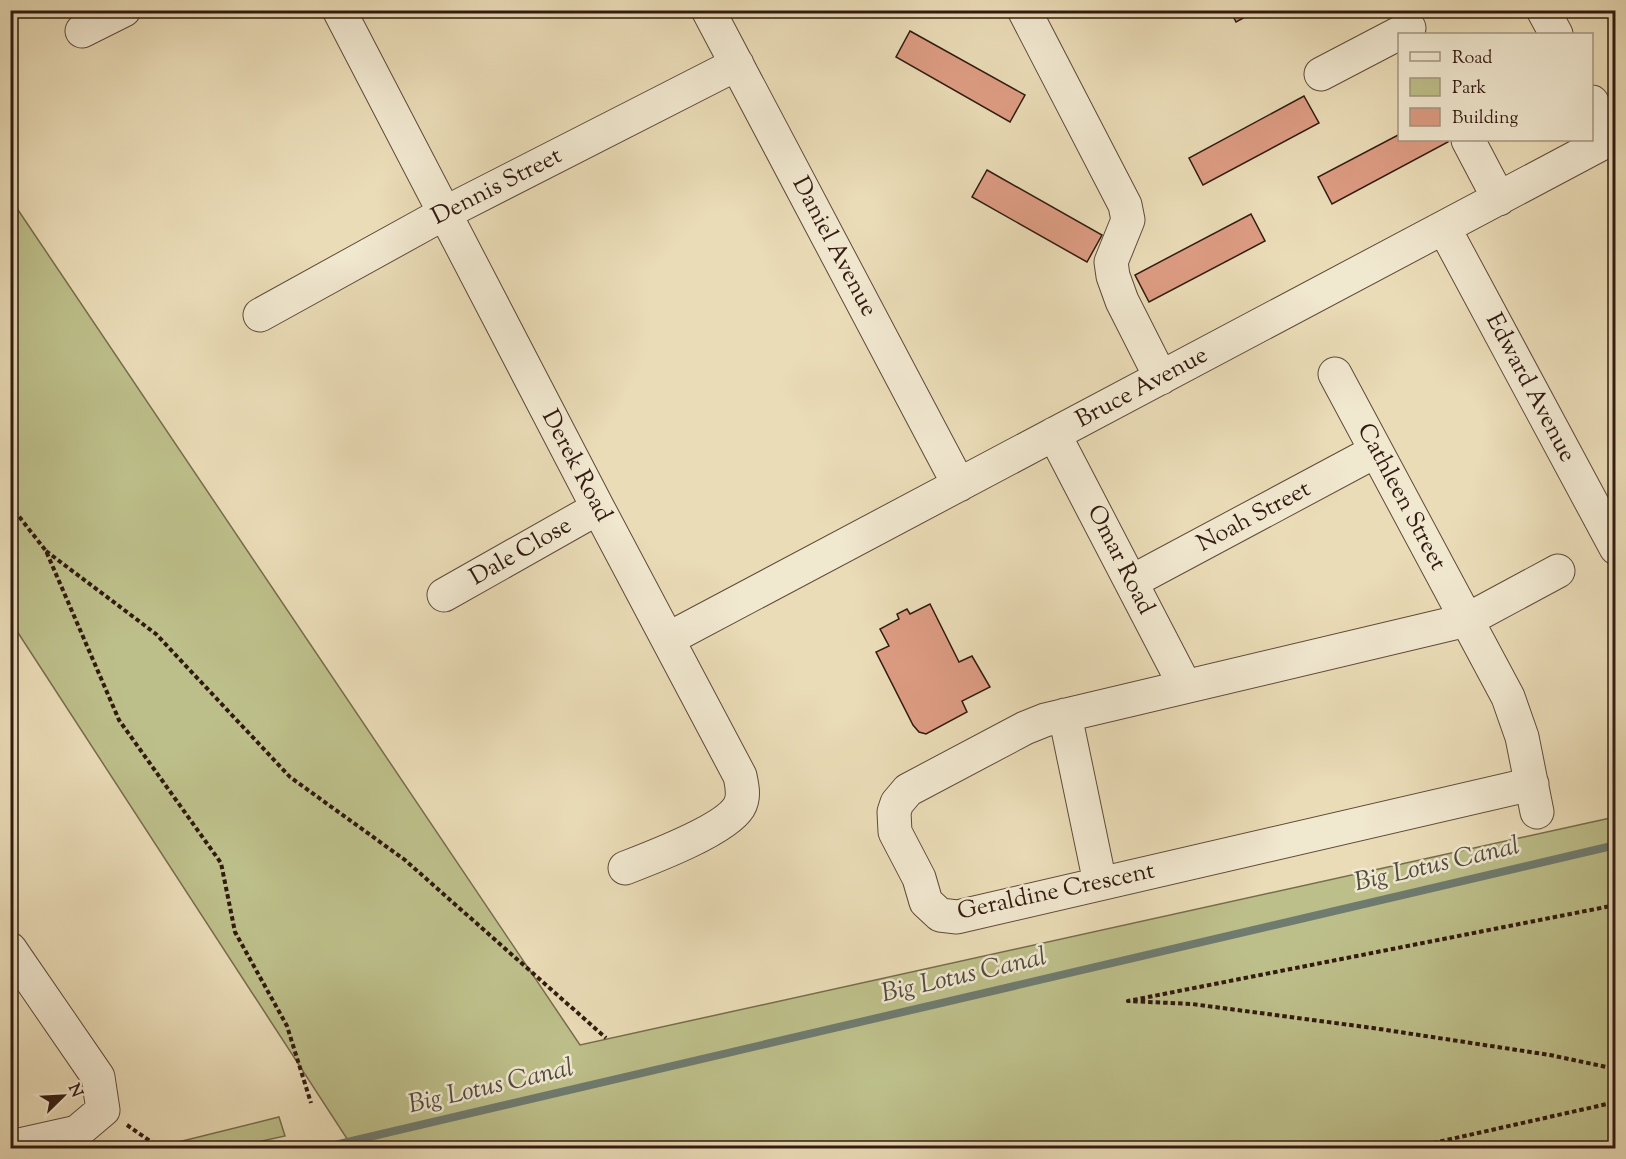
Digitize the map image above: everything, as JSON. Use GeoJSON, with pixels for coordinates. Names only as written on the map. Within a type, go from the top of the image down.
{"type":"FeatureCollection","features":[{"type":"Feature","properties":{"kind":"street"},"geometry":{"type":"LineString","coordinates":[[82,31],[124,10]]}},
{"type":"Feature","properties":{"kind":"street","name":"Derek Road"},"geometry":{"type":"LineString","coordinates":[[339,10],[443,214],[740,776],[744,792],[739,808],[724,820],[669,851],[625,868]]}},
{"type":"Feature","properties":{"kind":"street","name":"Daniel Avenue"},"geometry":{"type":"LineString","coordinates":[[708,10],[959,485]]}},
{"type":"Feature","properties":{"kind":"street"},"geometry":{"type":"LineString","coordinates":[[1023,10],[1125,205],[1128,220],[1111,262],[1113,276],[1122,301],[1161,378]]}},
{"type":"Feature","properties":{"kind":"street"},"geometry":{"type":"LineString","coordinates":[[1543,10],[1555,33]]}},
{"type":"Feature","properties":{"kind":"street"},"geometry":{"type":"LineString","coordinates":[[1321,74],[1408,24]]}},
{"type":"Feature","properties":{"kind":"street","name":"Dennis Street"},"geometry":{"type":"LineString","coordinates":[[260,315],[443,214],[737,64]]}},
{"type":"Feature","properties":{"kind":"street"},"geometry":{"type":"LineString","coordinates":[[1593,104],[1613,138]]}},
{"type":"Feature","properties":{"kind":"street","name":"Bruce Avenue"},"geometry":{"type":"LineString","coordinates":[[668,639],[1613,138]]}},
{"type":"Feature","properties":{"kind":"street"},"geometry":{"type":"LineString","coordinates":[[1469,141],[1500,199]]}},
{"type":"Feature","properties":{"kind":"street","name":"Edward Avenue"},"geometry":{"type":"LineString","coordinates":[[1444,228],[1616,548]]}},
{"type":"Feature","properties":{"kind":"street","name":"Cathleen Street"},"geometry":{"type":"LineString","coordinates":[[1335,374],[1467,620]]}},
{"type":"Feature","properties":{"kind":"street","name":"Omar Road"},"geometry":{"type":"LineString","coordinates":[[1054,434],[1185,686]]}},
{"type":"Feature","properties":{"kind":"street","name":"Noah Street"},"geometry":{"type":"LineString","coordinates":[[1131,582],[1376,451]]}},
{"type":"Feature","properties":{"kind":"street","name":"Dale Close"},"geometry":{"type":"LineString","coordinates":[[444,595],[598,508]]}},
{"type":"Feature","properties":{"kind":"street","name":"Geraldine Crescent"},"geometry":{"type":"LineString","coordinates":[[1467,620],[1516,716],[1535,798],[1100,883],[957,917],[940,915],[926,902],[919,878],[895,832],[894,812],[897,802],[908,790],[1025,728],[1065,715],[1467,620],[1558,571]]}},
{"type":"Feature","properties":{"kind":"street"},"geometry":{"type":"LineString","coordinates":[[1065,715],[1100,883]]}},
{"type":"Feature","properties":{"kind":"street"},"geometry":{"type":"LineString","coordinates":[[10,949],[98,1077],[104,1110],[77,1132],[10,1147]]}},
{"type":"Feature","properties":{"kind":"path"},"geometry":{"type":"LineString","coordinates":[[10,505],[46,551],[119,720],[221,863],[235,932],[287,1026],[310,1103]]}},
{"type":"Feature","properties":{"kind":"path"},"geometry":{"type":"LineString","coordinates":[[46,551],[156,634],[290,777],[405,860],[606,1038]]}},
{"type":"Feature","properties":{"kind":"path"},"geometry":{"type":"LineString","coordinates":[[1616,905],[1128,1001],[1192,1004],[1373,1028],[1550,1055],[1616,1069]]}},
{"type":"Feature","properties":{"kind":"path"},"geometry":{"type":"LineString","coordinates":[[1411,1149],[1616,1102]]}},
{"type":"Feature","properties":{"kind":"path"},"geometry":{"type":"LineString","coordinates":[[125,1123],[160,1149]]}},
{"type":"Feature","properties":{"kind":"green space"},"geometry":{"type":"Polygon","coordinates":[[[10,198],[580,1045],[1615,817],[1615,1148],[353,1148],[11,622],[10,198]]]}},
{"type":"Feature","properties":{"kind":"green space"},"geometry":{"type":"Polygon","coordinates":[[[279,1117],[285,1136],[230,1148],[154,1148],[279,1117]]]}},
{"type":"Feature","properties":{"kind":"building"},"geometry":{"type":"Polygon","coordinates":[[[1230,10],[1258,10],[1236,22],[1230,10]]]}},
{"type":"Feature","properties":{"kind":"building"},"geometry":{"type":"Polygon","coordinates":[[[910,31],[1025,95],[1010,122],[896,57],[910,31]]]}},
{"type":"Feature","properties":{"kind":"building"},"geometry":{"type":"Polygon","coordinates":[[[1304,96],[1319,123],[1203,185],[1189,158],[1304,96]]]}},
{"type":"Feature","properties":{"kind":"building"},"geometry":{"type":"Polygon","coordinates":[[[1398,135],[1398,141],[1448,142],[1332,204],[1318,177],[1398,135]]]}},
{"type":"Feature","properties":{"kind":"building"},"geometry":{"type":"Polygon","coordinates":[[[987,170],[1102,235],[1087,262],[972,197],[987,170]]]}},
{"type":"Feature","properties":{"kind":"building"},"geometry":{"type":"Polygon","coordinates":[[[1251,214],[1265,241],[1149,302],[1135,275],[1251,214]]]}},
{"type":"Feature","properties":{"kind":"building"},"geometry":{"type":"Polygon","coordinates":[[[930,604],[959,662],[972,656],[990,687],[962,701],[967,712],[926,734],[919,732],[913,725],[876,652],[889,646],[880,629],[899,619],[897,614],[907,609],[910,614],[930,604]]]}},
{"type":"Feature","properties":{"kind":"waterway","name":"Big Lotus Canal"},"geometry":{"type":"LineString","coordinates":[[322,1148],[1616,845]]}}]}
